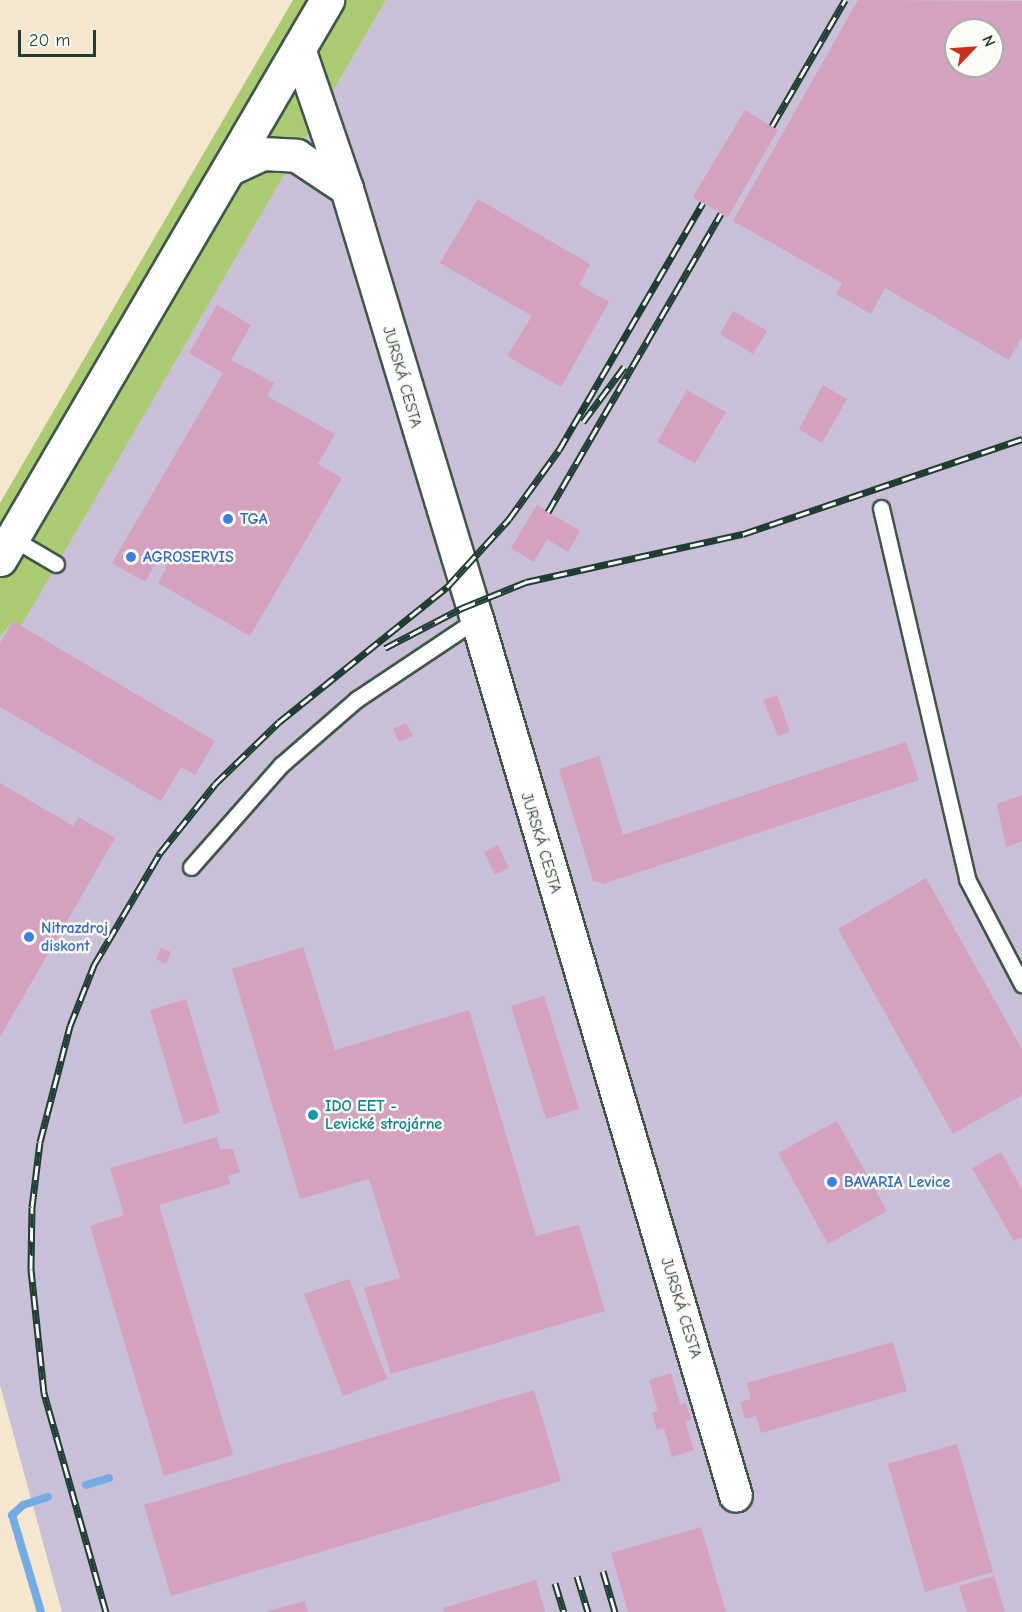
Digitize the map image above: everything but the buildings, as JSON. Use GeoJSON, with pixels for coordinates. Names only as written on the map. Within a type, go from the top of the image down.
{"type":"FeatureCollection","features":[{"type":"Feature","properties":{"kind":"street"},"geometry":{"type":"LineString","coordinates":[[6,548],[231,169],[327,0]]}},
{"type":"Feature","properties":{"kind":"street","name":"JURSKÁ CESTA"},"geometry":{"type":"LineString","coordinates":[[299,49],[347,189],[444,521],[477,619],[736,1496]]}},
{"type":"Feature","properties":{"kind":"street"},"geometry":{"type":"LineString","coordinates":[[231,169],[263,154],[297,156],[347,189]]}},
{"type":"Feature","properties":{"kind":"lane"},"geometry":{"type":"LineString","coordinates":[[882,508],[967,879],[1022,984]]}},
{"type":"Feature","properties":{"kind":"lane"},"geometry":{"type":"LineString","coordinates":[[6,548],[56,564]]}},
{"type":"Feature","properties":{"kind":"lane"},"geometry":{"type":"LineString","coordinates":[[191,867],[281,765],[357,699],[477,619]]}},
{"type":"Feature","properties":{"kind":"shaded area"},"geometry":{"type":"Polygon","coordinates":[[[386,0],[1022,0],[1022,1612],[62,1612],[0,1385],[0,637],[13,621],[21,625],[386,0]]]}},
{"type":"Feature","properties":{"kind":"green space"},"geometry":{"type":"Polygon","coordinates":[[[293,0],[386,0],[21,626],[13,621],[0,637],[0,503],[293,0]]]}},
{"type":"Feature","properties":{"kind":"waterway"},"geometry":{"type":"LineString","coordinates":[[86,1485],[109,1478]]}},
{"type":"Feature","properties":{"kind":"waterway"},"geometry":{"type":"LineString","coordinates":[[41,1612],[12,1515],[23,1505],[48,1497]]}},
{"type":"Feature","properties":{"kind":"railway"},"geometry":{"type":"LineString","coordinates":[[772,126],[845,0]]}},
{"type":"Feature","properties":{"kind":"railway"},"geometry":{"type":"LineString","coordinates":[[106,1612],[44,1393],[31,1269],[32,1207],[40,1142],[70,1026],[94,965],[160,853],[215,784],[279,722],[447,587],[509,519],[559,450],[703,203]]}},
{"type":"Feature","properties":{"kind":"railway"},"geometry":{"type":"LineString","coordinates":[[548,512],[721,213]]}},
{"type":"Feature","properties":{"kind":"railway"},"geometry":{"type":"LineString","coordinates":[[583,422],[624,367]]}},
{"type":"Feature","properties":{"kind":"railway"},"geometry":{"type":"LineString","coordinates":[[385,648],[462,608],[526,582],[743,534],[1022,439]]}},
{"type":"Feature","properties":{"kind":"railway"},"geometry":{"type":"LineString","coordinates":[[603,1571],[615,1612]]}},
{"type":"Feature","properties":{"kind":"railway"},"geometry":{"type":"LineString","coordinates":[[577,1576],[588,1612]]}},
{"type":"Feature","properties":{"kind":"railway"},"geometry":{"type":"LineString","coordinates":[[555,1583],[564,1612]]}},
{"type":"Feature","properties":{"kind":"place","name":"TGA"},"geometry":{"type":"Point","coordinates":[228,519]}},
{"type":"Feature","properties":{"kind":"place","name":"AGROSERVIS"},"geometry":{"type":"Point","coordinates":[131,557]}},
{"type":"Feature","properties":{"kind":"place","name":"Nitrazdroj diskont"},"geometry":{"type":"Point","coordinates":[29,937]}},
{"type":"Feature","properties":{"kind":"place","name":"IDO EET - Levické strojárne"},"geometry":{"type":"Point","coordinates":[313,1115]}},
{"type":"Feature","properties":{"kind":"place","name":"BAVARIA Levice"},"geometry":{"type":"Point","coordinates":[832,1182]}}]}
